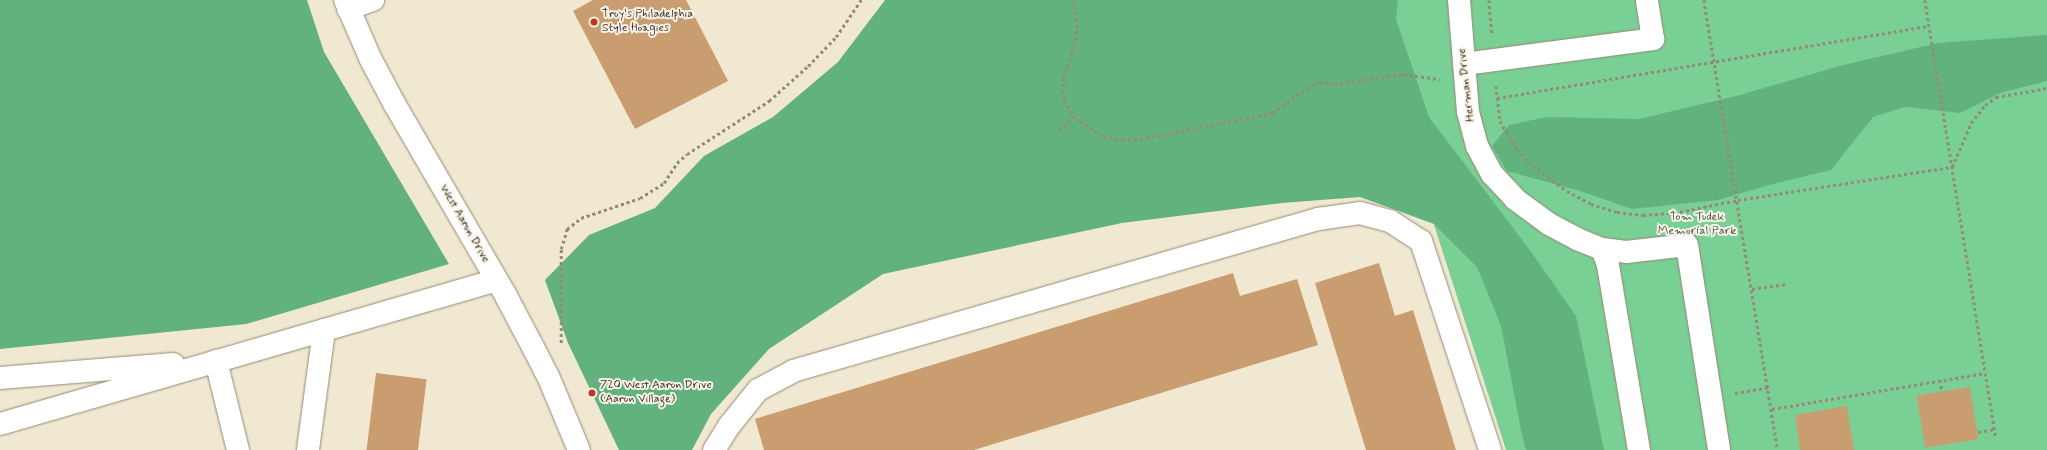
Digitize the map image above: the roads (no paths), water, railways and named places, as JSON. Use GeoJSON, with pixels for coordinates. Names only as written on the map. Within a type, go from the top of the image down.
{"type":"FeatureCollection","features":[{"type":"Feature","properties":{"kind":"street"},"geometry":{"type":"LineString","coordinates":[[346,4],[373,0]]}},
{"type":"Feature","properties":{"kind":"street","name":"Herman Drive"},"geometry":{"type":"LineString","coordinates":[[1459,0],[1468,112],[1477,146],[1492,174],[1515,199],[1549,224],[1577,239],[1602,249],[1626,252],[1687,245],[1719,450]]}},
{"type":"Feature","properties":{"kind":"street"},"geometry":{"type":"LineString","coordinates":[[1464,64],[1653,39],[1647,0]]}},
{"type":"Feature","properties":{"kind":"street","name":"West Aaron Drive"},"geometry":{"type":"LineString","coordinates":[[346,4],[395,105],[497,280],[548,376],[579,450]]}},
{"type":"Feature","properties":{"kind":"street"},"geometry":{"type":"LineString","coordinates":[[714,450],[729,426],[758,390],[793,371],[1318,219],[1360,214],[1390,221],[1420,240],[1490,450]]}},
{"type":"Feature","properties":{"kind":"street"},"geometry":{"type":"LineString","coordinates":[[1602,249],[1608,265],[1639,450]]}},
{"type":"Feature","properties":{"kind":"street"},"geometry":{"type":"LineString","coordinates":[[0,424],[497,280]]}},
{"type":"Feature","properties":{"kind":"street"},"geometry":{"type":"LineString","coordinates":[[308,450],[324,330]]}},
{"type":"Feature","properties":{"kind":"street"},"geometry":{"type":"LineString","coordinates":[[0,378],[216,361]]}},
{"type":"Feature","properties":{"kind":"street"},"geometry":{"type":"LineString","coordinates":[[216,361],[238,450]]}},
{"type":"Feature","properties":{"kind":"place","name":"Troy's Philadelphia Style Hoagies"},"geometry":{"type":"Point","coordinates":[594,22]}},
{"type":"Feature","properties":{"kind":"place","name":"720 West Aaron Drive (Aaron Village)"},"geometry":{"type":"Point","coordinates":[592,393]}},
{"type":"Feature","properties":{"kind":"park label","name":"Tom Tudek Memorial Park"},"geometry":{"type":"Point","coordinates":[1697,225]}}]}
